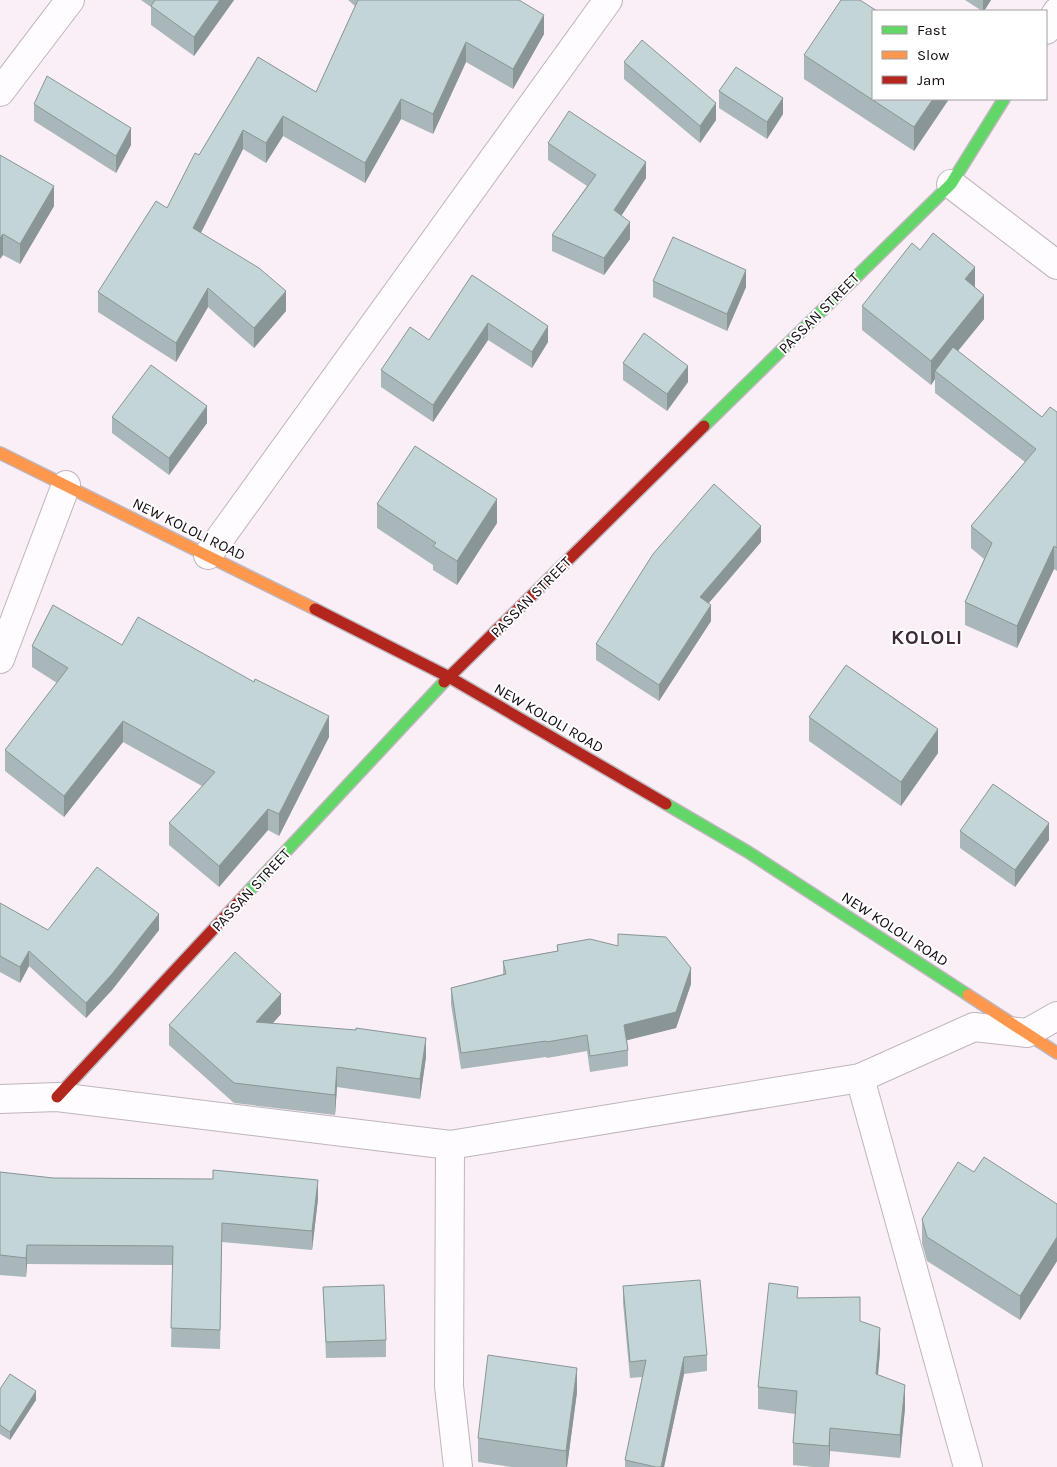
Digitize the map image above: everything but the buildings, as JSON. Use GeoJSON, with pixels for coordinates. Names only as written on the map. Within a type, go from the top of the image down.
{"type":"FeatureCollection","features":[{"type":"Feature","properties":{"kind":"street"},"geometry":{"type":"LineString","coordinates":[[0,92],[70,0]]}},
{"type":"Feature","properties":{"kind":"street"},"geometry":{"type":"LineString","coordinates":[[208,555],[608,0]]}},
{"type":"Feature","properties":{"kind":"street"},"geometry":{"type":"LineString","coordinates":[[1047,28],[1057,12]]}},
{"type":"Feature","properties":{"kind":"street","name":"PASSAN STREET"},"geometry":{"type":"LineString","coordinates":[[57,1097],[449,677],[951,184],[1003,100]]}},
{"type":"Feature","properties":{"kind":"street"},"geometry":{"type":"LineString","coordinates":[[951,184],[1057,265]]}},
{"type":"Feature","properties":{"kind":"street","name":"NEW KOLOLI ROAD"},"geometry":{"type":"LineString","coordinates":[[0,453],[208,555],[449,677],[748,852],[1057,1053]]}},
{"type":"Feature","properties":{"kind":"street"},"geometry":{"type":"LineString","coordinates":[[0,659],[66,485]]}},
{"type":"Feature","properties":{"kind":"street"},"geometry":{"type":"LineString","coordinates":[[0,1099],[57,1097],[450,1146],[860,1078],[974,1027],[1027,1033],[1057,1016]]}},
{"type":"Feature","properties":{"kind":"street"},"geometry":{"type":"LineString","coordinates":[[860,1078],[968,1467]]}},
{"type":"Feature","properties":{"kind":"street"},"geometry":{"type":"LineString","coordinates":[[450,1146],[449,1386],[458,1467]]}},
{"type":"Feature","properties":{"kind":"traffic: fast"},"geometry":{"type":"LineString","coordinates":[[704,426],[951,184],[1003,100]]}},
{"type":"Feature","properties":{"kind":"traffic: fast"},"geometry":{"type":"LineString","coordinates":[[246,894],[444,682]]}},
{"type":"Feature","properties":{"kind":"traffic: fast"},"geometry":{"type":"LineString","coordinates":[[666,804],[748,852],[968,995]]}},
{"type":"Feature","properties":{"kind":"traffic: slow"},"geometry":{"type":"LineString","coordinates":[[0,453],[315,609]]}},
{"type":"Feature","properties":{"kind":"traffic: slow"},"geometry":{"type":"LineString","coordinates":[[968,995],[1057,1053]]}},
{"type":"Feature","properties":{"kind":"traffic: jam"},"geometry":{"type":"LineString","coordinates":[[444,682],[704,426]]}},
{"type":"Feature","properties":{"kind":"traffic: jam"},"geometry":{"type":"LineString","coordinates":[[315,609],[449,677],[666,804]]}},
{"type":"Feature","properties":{"kind":"traffic: jam"},"geometry":{"type":"LineString","coordinates":[[57,1097],[246,894]]}},
{"type":"Feature","properties":{"kind":"district","name":"KOLOLI"},"geometry":{"type":"Point","coordinates":[927,637]}}]}
